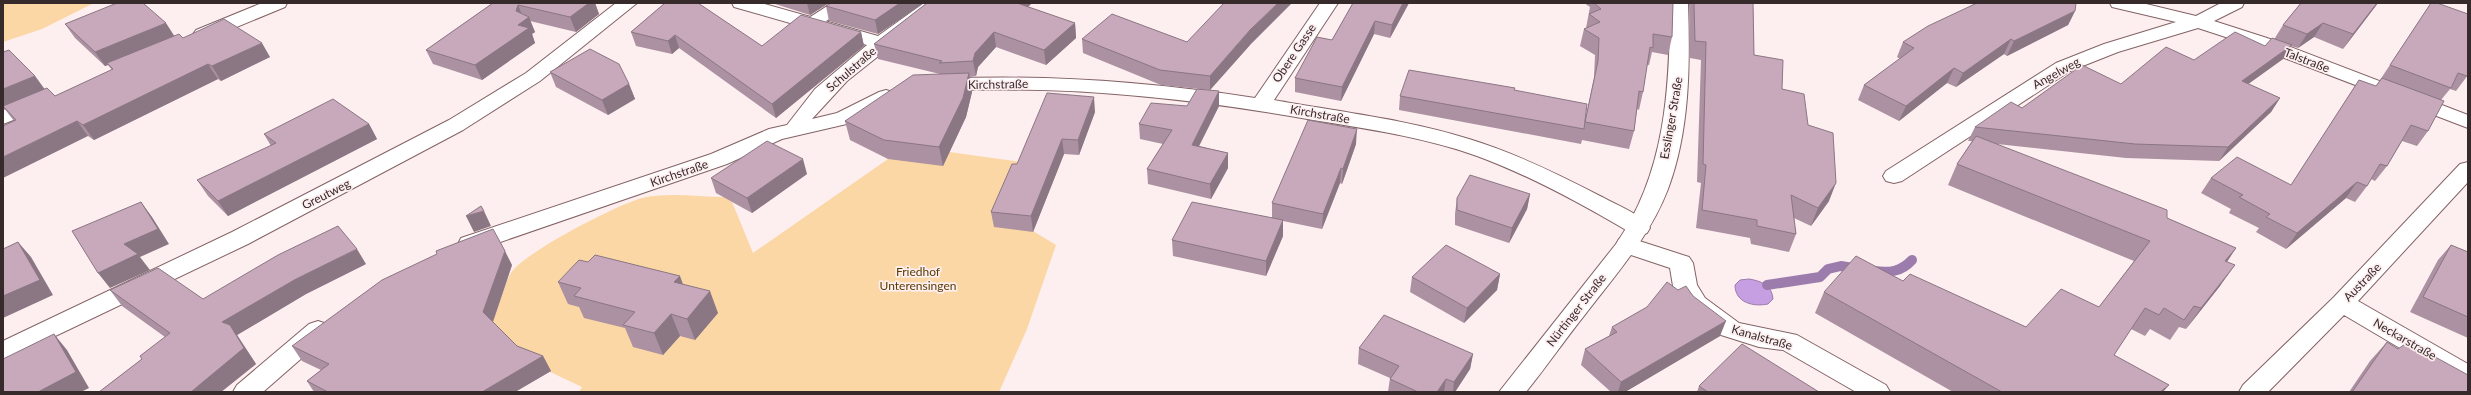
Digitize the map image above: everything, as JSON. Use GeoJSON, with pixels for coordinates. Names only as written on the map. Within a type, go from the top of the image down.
{"type":"FeatureCollection","features":[{"type":"Feature","properties":{"kind":"street"},"geometry":{"type":"LineString","coordinates":[[185,42],[278,3]]}},
{"type":"Feature","properties":{"kind":"street","name":"Greutweg"},"geometry":{"type":"LineString","coordinates":[[3,352],[240,238],[450,129],[533,77],[628,3]]}},
{"type":"Feature","properties":{"kind":"street"},"geometry":{"type":"LineString","coordinates":[[741,3],[882,43]]}},
{"type":"Feature","properties":{"kind":"street","name":"Schulstraße"},"geometry":{"type":"LineString","coordinates":[[794,130],[801,117],[826,90],[882,43],[936,3]]}},
{"type":"Feature","properties":{"kind":"street","name":"Obere Gasse"},"geometry":{"type":"LineString","coordinates":[[1261,104],[1329,3]]}},
{"type":"Feature","properties":{"kind":"street","name":"Esslinger Straße"},"geometry":{"type":"LineString","coordinates":[[1633,237],[1656,191],[1674,117],[1679,82],[1679,3]]}},
{"type":"Feature","properties":{"kind":"street","name":"Talstraße"},"geometry":{"type":"LineString","coordinates":[[2120,3],[2198,22],[2260,42],[2468,122]]}},
{"type":"Feature","properties":{"kind":"street","name":"Angelweg"},"geometry":{"type":"LineString","coordinates":[[1894,176],[2063,67],[2105,50],[2198,22],[2234,3]]}},
{"type":"Feature","properties":{"kind":"street","name":"Kirchstraße"},"geometry":{"type":"LineString","coordinates":[[449,253],[474,242],[719,159],[776,134],[844,118],[889,95],[914,88],[1050,83],[1124,88],[1261,104],[1385,125],[1462,144],[1559,182],[1633,237]]}},
{"type":"Feature","properties":{"kind":"street"},"geometry":{"type":"LineString","coordinates":[[3,118],[52,98]]}},
{"type":"Feature","properties":{"kind":"street","name":"Austraße"},"geometry":{"type":"LineString","coordinates":[[2252,392],[2342,303],[2468,169]]}},
{"type":"Feature","properties":{"kind":"street","name":"Nürtinger Straße"},"geometry":{"type":"LineString","coordinates":[[1512,392],[1633,237]]}},
{"type":"Feature","properties":{"kind":"street","name":"Kanalstraße"},"geometry":{"type":"LineString","coordinates":[[1633,237],[1681,263],[1685,286],[1697,304],[1730,329],[1759,338],[1788,342],[1877,392]]}},
{"type":"Feature","properties":{"kind":"street","name":"Neckarstraße"},"geometry":{"type":"LineString","coordinates":[[2342,303],[2468,376]]}},
{"type":"Feature","properties":{"kind":"street"},"geometry":{"type":"LineString","coordinates":[[246,392],[314,334],[337,317]]}},
{"type":"Feature","properties":{"kind":"lane"},"geometry":{"type":"LineString","coordinates":[[812,23],[843,3]]}},
{"type":"Feature","properties":{"kind":"green space"},"geometry":{"type":"Polygon","coordinates":[[[3,3],[94,3],[42,29],[3,42],[3,3]]]}},
{"type":"Feature","properties":{"kind":"green space","name":"Friedhof Unterensingen"},"geometry":{"type":"Polygon","coordinates":[[[949,152],[1059,167],[1033,231],[1056,245],[1027,329],[999,392],[579,392],[582,387],[525,360],[491,327],[508,279],[519,264],[551,242],[572,230],[630,202],[642,198],[662,195],[724,197],[732,202],[753,253],[888,159],[949,152]]]}},
{"type":"Feature","properties":{"kind":"shaded area"},"geometry":{"type":"Polygon","coordinates":[[[1749,279],[1765,284],[1771,290],[1773,299],[1768,304],[1751,304],[1742,300],[1738,296],[1735,285],[1740,280],[1749,279]]]}},
{"type":"Feature","properties":{"kind":"building"},"geometry":{"type":"Polygon","coordinates":[[[117,3],[143,3],[166,23],[95,52],[65,24],[117,3]]]}},
{"type":"Feature","properties":{"kind":"building"},"geometry":{"type":"Polygon","coordinates":[[[493,3],[589,3],[570,17],[518,5],[516,11],[529,17],[518,25],[529,28],[475,65],[426,50],[493,3]]]}},
{"type":"Feature","properties":{"kind":"building"},"geometry":{"type":"Polygon","coordinates":[[[665,3],[698,3],[762,46],[801,15],[861,32],[772,104],[675,35],[668,41],[631,32],[665,3]]]}},
{"type":"Feature","properties":{"kind":"building"},"geometry":{"type":"Polygon","coordinates":[[[831,3],[900,3],[875,20],[826,6],[831,3]]]}},
{"type":"Feature","properties":{"kind":"building"},"geometry":{"type":"Polygon","coordinates":[[[927,3],[1017,3],[1075,23],[1044,50],[994,32],[975,53],[973,61],[939,63],[942,61],[874,44],[927,3]]]}},
{"type":"Feature","properties":{"kind":"building"},"geometry":{"type":"Polygon","coordinates":[[[1224,3],[1278,3],[1250,30],[1210,76],[1160,70],[1082,39],[1112,14],[1187,42],[1224,3]]]}},
{"type":"Feature","properties":{"kind":"building"},"geometry":{"type":"Polygon","coordinates":[[[1353,3],[1403,3],[1392,25],[1375,21],[1342,87],[1295,78],[1317,37],[1332,40],[1353,3]]]}},
{"type":"Feature","properties":{"kind":"building"},"geometry":{"type":"Polygon","coordinates":[[[1594,3],[1673,3],[1672,37],[1653,34],[1653,48],[1650,47],[1643,92],[1639,91],[1634,131],[1585,122],[1598,61],[1599,38],[1584,29],[1600,22],[1589,14],[1601,9],[1594,3]]]}},
{"type":"Feature","properties":{"kind":"building"},"geometry":{"type":"Polygon","coordinates":[[[1694,3],[1753,3],[1754,55],[1783,60],[1782,89],[1804,94],[1808,125],[1833,133],[1836,183],[1818,208],[1791,195],[1796,234],[1757,226],[1757,220],[1702,210],[1706,165],[1703,164],[1706,42],[1695,41],[1694,3]]]}},
{"type":"Feature","properties":{"kind":"building"},"geometry":{"type":"Polygon","coordinates":[[[1977,3],[2076,3],[2075,11],[2014,41],[2011,39],[1963,73],[1954,68],[1906,106],[1864,85],[1914,48],[1903,42],[1928,26],[1977,3]]]}},
{"type":"Feature","properties":{"kind":"building"},"geometry":{"type":"Polygon","coordinates":[[[2301,3],[2377,3],[2353,34],[2323,23],[2307,34],[2283,25],[2301,3]]]}},
{"type":"Feature","properties":{"kind":"building"},"geometry":{"type":"Polygon","coordinates":[[[2431,3],[2437,3],[2468,14],[2468,75],[2458,73],[2451,88],[2390,65],[2431,3]]]}},
{"type":"Feature","properties":{"kind":"building"},"geometry":{"type":"Polygon","coordinates":[[[224,19],[262,43],[212,66],[208,64],[83,125],[77,121],[3,157],[3,126],[16,120],[3,106],[47,88],[55,96],[113,69],[107,63],[179,34],[183,38],[224,19]]]}},
{"type":"Feature","properties":{"kind":"building"},"geometry":{"type":"Polygon","coordinates":[[[2235,32],[2265,46],[2272,38],[2292,45],[2242,81],[2280,98],[2228,147],[2135,144],[1975,127],[2011,102],[2022,108],[2082,65],[2121,84],[2166,47],[2194,60],[2235,32]]]}},
{"type":"Feature","properties":{"kind":"building"},"geometry":{"type":"Polygon","coordinates":[[[590,49],[619,64],[629,84],[602,100],[550,72],[590,49]]]}},
{"type":"Feature","properties":{"kind":"building"},"geometry":{"type":"Polygon","coordinates":[[[9,50],[35,76],[3,89],[3,52],[9,50]]]}},
{"type":"Feature","properties":{"kind":"building"},"geometry":{"type":"Polygon","coordinates":[[[1409,70],[1515,88],[1514,90],[1587,104],[1584,129],[1400,96],[1409,70]]]}},
{"type":"Feature","properties":{"kind":"building"},"geometry":{"type":"Polygon","coordinates":[[[969,73],[963,98],[939,147],[884,140],[845,121],[913,75],[969,73]]]}},
{"type":"Feature","properties":{"kind":"building"},"geometry":{"type":"Polygon","coordinates":[[[2382,78],[2444,101],[2428,131],[2411,125],[2387,166],[2380,164],[2367,186],[2357,182],[2297,233],[2266,217],[2270,214],[2239,197],[2243,195],[2211,178],[2237,157],[2291,185],[2359,80],[2376,86],[2382,78]]]}},
{"type":"Feature","properties":{"kind":"building"},"geometry":{"type":"Polygon","coordinates":[[[1197,89],[1219,91],[1192,145],[1228,153],[1210,184],[1147,169],[1172,130],[1139,124],[1151,103],[1187,106],[1197,89]]]}},
{"type":"Feature","properties":{"kind":"building"},"geometry":{"type":"Polygon","coordinates":[[[1047,93],[1094,97],[1078,140],[1062,139],[1031,216],[991,212],[1012,164],[1017,164],[1047,93]]]}},
{"type":"Feature","properties":{"kind":"building"},"geometry":{"type":"Polygon","coordinates":[[[333,99],[369,124],[218,201],[197,180],[276,143],[264,134],[333,99]]]}},
{"type":"Feature","properties":{"kind":"building"},"geometry":{"type":"Polygon","coordinates":[[[1308,120],[1357,129],[1343,169],[1341,168],[1323,214],[1272,203],[1308,120]]]}},
{"type":"Feature","properties":{"kind":"building"},"geometry":{"type":"Polygon","coordinates":[[[1976,136],[2167,210],[2167,218],[2236,248],[2225,261],[2235,265],[2201,308],[2194,306],[2184,320],[2164,308],[2159,315],[2145,308],[2114,355],[2169,385],[2160,392],[2002,392],[1824,292],[1856,256],[1903,281],[1910,274],[2026,327],[2061,289],[2099,307],[2150,241],[1957,164],[1976,136]]]}},
{"type":"Feature","properties":{"kind":"building"},"geometry":{"type":"Polygon","coordinates":[[[767,141],[803,159],[747,198],[711,178],[767,141]]]}},
{"type":"Feature","properties":{"kind":"building"},"geometry":{"type":"Polygon","coordinates":[[[1470,175],[1530,194],[1512,228],[1457,210],[1457,198],[1470,175]]]}},
{"type":"Feature","properties":{"kind":"building"},"geometry":{"type":"Polygon","coordinates":[[[141,202],[158,229],[124,244],[138,254],[98,273],[72,231],[141,202]]]}},
{"type":"Feature","properties":{"kind":"building"},"geometry":{"type":"Polygon","coordinates":[[[1192,202],[1283,220],[1266,261],[1172,240],[1192,202]]]}},
{"type":"Feature","properties":{"kind":"building"},"geometry":{"type":"Polygon","coordinates":[[[481,206],[484,211],[466,216],[481,206]]]}},
{"type":"Feature","properties":{"kind":"building"},"geometry":{"type":"Polygon","coordinates":[[[338,226],[357,249],[296,279],[222,322],[230,325],[244,348],[191,392],[99,392],[142,359],[140,356],[170,333],[110,290],[158,268],[203,299],[278,255],[338,226]]]}},
{"type":"Feature","properties":{"kind":"building"},"geometry":{"type":"Polygon","coordinates":[[[493,229],[505,251],[483,312],[517,346],[543,356],[482,392],[328,392],[307,381],[329,364],[292,346],[382,280],[437,254],[436,251],[493,229]]]}},
{"type":"Feature","properties":{"kind":"building"},"geometry":{"type":"Polygon","coordinates":[[[18,242],[40,280],[3,296],[3,249],[18,242]]]}},
{"type":"Feature","properties":{"kind":"building"},"geometry":{"type":"Polygon","coordinates":[[[1446,245],[1500,274],[1467,308],[1412,277],[1446,245]]]}},
{"type":"Feature","properties":{"kind":"building"},"geometry":{"type":"Polygon","coordinates":[[[2451,245],[2468,252],[2468,317],[2423,297],[2451,245]]]}},
{"type":"Feature","properties":{"kind":"building"},"geometry":{"type":"Polygon","coordinates":[[[595,255],[680,276],[674,282],[710,291],[687,319],[671,314],[654,333],[623,325],[635,312],[574,296],[581,288],[558,282],[579,260],[588,262],[595,255]]]}},
{"type":"Feature","properties":{"kind":"building"},"geometry":{"type":"Polygon","coordinates":[[[1667,282],[1678,290],[1686,286],[1693,296],[1726,321],[1621,382],[1585,349],[1617,332],[1612,327],[1647,307],[1667,282]]]}},
{"type":"Feature","properties":{"kind":"building"},"geometry":{"type":"Polygon","coordinates":[[[1384,315],[1473,354],[1454,382],[1446,379],[1437,392],[1418,392],[1390,379],[1399,366],[1359,348],[1384,315]]]}},
{"type":"Feature","properties":{"kind":"building"},"geometry":{"type":"Polygon","coordinates":[[[54,334],[76,372],[38,392],[3,392],[3,359],[54,334]]]}},
{"type":"Feature","properties":{"kind":"building"},"geometry":{"type":"Polygon","coordinates":[[[2387,342],[2398,349],[2408,342],[2468,375],[2468,392],[2352,392],[2387,342]]]}},
{"type":"Feature","properties":{"kind":"building"},"geometry":{"type":"Polygon","coordinates":[[[1742,344],[1819,392],[1708,392],[1699,386],[1742,344]]]}},
{"type":"Feature","properties":{"kind":"waterway"},"geometry":{"type":"LineString","coordinates":[[1874,271],[1894,271],[1904,267],[1912,260]]}},
{"type":"Feature","properties":{"kind":"waterway"},"geometry":{"type":"LineString","coordinates":[[1767,285],[1820,277],[1828,269],[1841,266],[1859,269]]}}]}
